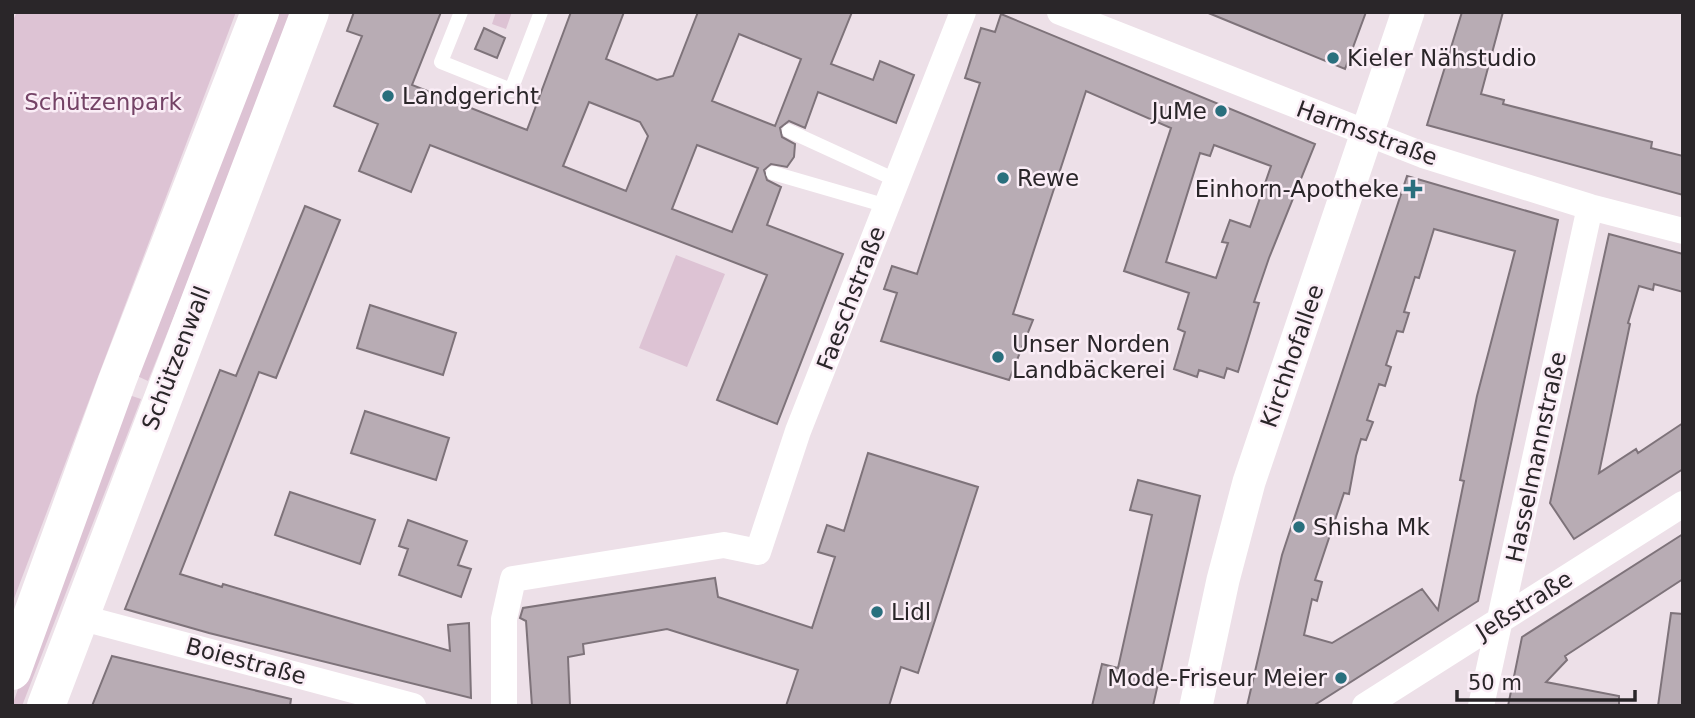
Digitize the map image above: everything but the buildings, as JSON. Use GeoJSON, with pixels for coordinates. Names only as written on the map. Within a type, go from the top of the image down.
{"type":"FeatureCollection","features":[{"type":"Feature","properties":{"kind":"main road","name":"Schützenwall"},"geometry":{"type":"LineString","coordinates":[[12,671],[117,381],[260,12]]}},
{"type":"Feature","properties":{"kind":"main road","name":"Schützenwall"},"geometry":{"type":"LineString","coordinates":[[46,706],[310,12]]}},
{"type":"Feature","properties":{"kind":"street","name":"Faeschstraße"},"geometry":{"type":"LineString","coordinates":[[504,706],[504,619],[513,579],[724,545],[758,552],[798,431],[963,12]]}},
{"type":"Feature","properties":{"kind":"street","name":"Harmsstraße"},"geometry":{"type":"LineString","coordinates":[[1060,12],[1423,155],[1590,207],[1683,231]]}},
{"type":"Feature","properties":{"kind":"street","name":"Kirchhofallee"},"geometry":{"type":"LineString","coordinates":[[1196,706],[1223,580],[1250,482],[1408,12]]}},
{"type":"Feature","properties":{"kind":"street","name":"Hasselmannstraße"},"geometry":{"type":"LineString","coordinates":[[1481,706],[1590,207]]}},
{"type":"Feature","properties":{"kind":"street","name":"Jeßstraße"},"geometry":{"type":"LineString","coordinates":[[1366,706],[1683,504]]}},
{"type":"Feature","properties":{"kind":"street","name":"Boiestraße"},"geometry":{"type":"LineString","coordinates":[[79,617],[413,706]]}},
{"type":"Feature","properties":{"kind":"lane"},"geometry":{"type":"LineString","coordinates":[[461,12],[441,62],[511,90],[541,12]]}},
{"type":"Feature","properties":{"kind":"lane"},"geometry":{"type":"LineString","coordinates":[[789,131],[898,181]]}},
{"type":"Feature","properties":{"kind":"lane"},"geometry":{"type":"LineString","coordinates":[[773,173],[887,206]]}},
{"type":"Feature","properties":{"kind":"green space","name":"Schützenpark"},"geometry":{"type":"Polygon","coordinates":[[[17,12],[236,12],[12,604],[12,22],[17,12]]]}},
{"type":"Feature","properties":{"kind":"green space"},"geometry":{"type":"Polygon","coordinates":[[[280,12],[290,12],[256,112],[148,381],[137,376],[280,12]]]}},
{"type":"Feature","properties":{"kind":"green space"},"geometry":{"type":"Polygon","coordinates":[[[496,12],[512,12],[506,29],[492,24],[496,12]]]}},
{"type":"Feature","properties":{"kind":"green space"},"geometry":{"type":"Polygon","coordinates":[[[676,255],[725,274],[687,367],[639,348],[676,255]]]}},
{"type":"Feature","properties":{"kind":"green space"},"geometry":{"type":"Polygon","coordinates":[[[129,395],[141,399],[22,706],[12,706],[53,589],[129,395]]]}},
{"type":"Feature","properties":{"kind":"place","name":"Kieler Nähstudio"},"geometry":{"type":"Point","coordinates":[1333,58]}},
{"type":"Feature","properties":{"kind":"place","name":"Landgericht"},"geometry":{"type":"Point","coordinates":[388,96]}},
{"type":"Feature","properties":{"kind":"place","name":"JuMe"},"geometry":{"type":"Point","coordinates":[1221,111]}},
{"type":"Feature","properties":{"kind":"place","name":"Rewe"},"geometry":{"type":"Point","coordinates":[1003,178]}},
{"type":"Feature","properties":{"kind":"place","name":"Einhorn-Apotheke"},"geometry":{"type":"Point","coordinates":[1413,189]}},
{"type":"Feature","properties":{"kind":"place","name":"Unser Norden Landbäckerei"},"geometry":{"type":"Point","coordinates":[998,357]}},
{"type":"Feature","properties":{"kind":"place","name":"Shisha Mk"},"geometry":{"type":"Point","coordinates":[1299,527]}},
{"type":"Feature","properties":{"kind":"place","name":"Lidl"},"geometry":{"type":"Point","coordinates":[877,612]}},
{"type":"Feature","properties":{"kind":"place","name":"Mode-Friseur Meier"},"geometry":{"type":"Point","coordinates":[1341,678]}}]}
